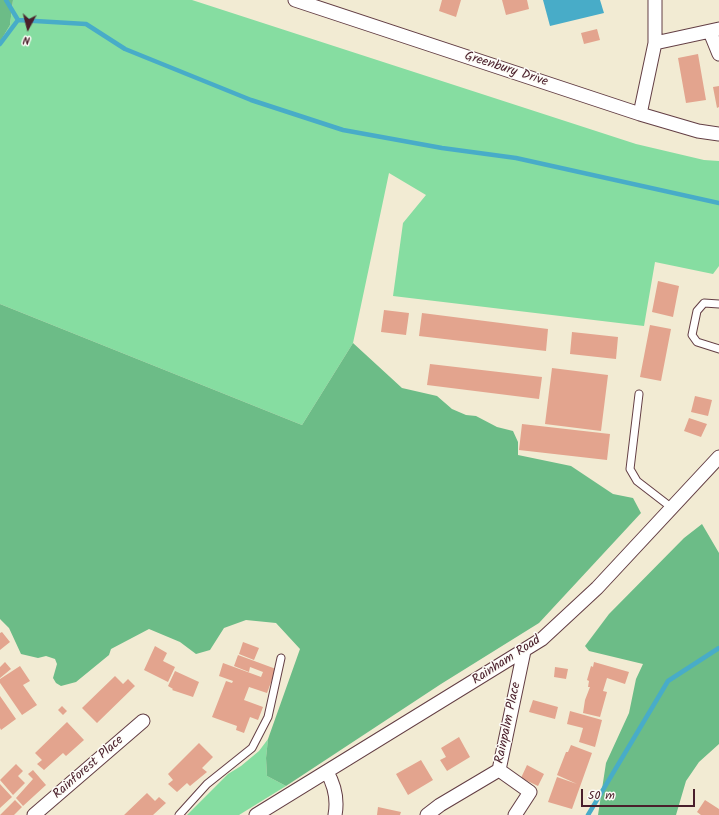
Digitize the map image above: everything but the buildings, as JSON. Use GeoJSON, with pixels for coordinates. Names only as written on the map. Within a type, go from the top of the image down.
{"type":"FeatureCollection","features":[{"type":"Feature","properties":{"kind":"street","name":"Greenbury Drive"},"geometry":{"type":"LineString","coordinates":[[295,0],[640,114],[698,131],[719,134]]}},
{"type":"Feature","properties":{"kind":"street"},"geometry":{"type":"LineString","coordinates":[[640,114],[655,43],[655,0]]}},
{"type":"Feature","properties":{"kind":"street"},"geometry":{"type":"LineString","coordinates":[[655,43],[715,31],[719,54]]}},
{"type":"Feature","properties":{"kind":"street","name":"Rainham Road"},"geometry":{"type":"LineString","coordinates":[[256,815],[542,639],[562,623],[672,508],[714,470],[719,457]]}},
{"type":"Feature","properties":{"kind":"street","name":"Rainpalm Place"},"geometry":{"type":"LineString","coordinates":[[428,815],[440,805],[499,770],[524,651]]}},
{"type":"Feature","properties":{"kind":"street","name":"Rainforest Place"},"geometry":{"type":"LineString","coordinates":[[34,815],[143,721]]}},
{"type":"Feature","properties":{"kind":"street","name":"Rainpalm Place"},"geometry":{"type":"LineString","coordinates":[[499,770],[530,792],[516,815]]}},
{"type":"Feature","properties":{"kind":"street"},"geometry":{"type":"LineString","coordinates":[[327,772],[334,784],[336,796],[335,815]]}},
{"type":"Feature","properties":{"kind":"lane"},"geometry":{"type":"LineString","coordinates":[[719,304],[704,303],[697,311],[692,335],[697,342],[719,349]]}},
{"type":"Feature","properties":{"kind":"lane"},"geometry":{"type":"LineString","coordinates":[[639,394],[630,469],[637,481],[672,508]]}},
{"type":"Feature","properties":{"kind":"lane"},"geometry":{"type":"LineString","coordinates":[[179,815],[208,784],[252,748],[268,717],[281,658]]}},
{"type":"Feature","properties":{"kind":"green space"},"geometry":{"type":"Polygon","coordinates":[[[0,0],[13,0],[10,25],[0,42],[0,0]]]}},
{"type":"Feature","properties":{"kind":"green space"},"geometry":{"type":"Polygon","coordinates":[[[13,0],[192,0],[636,144],[704,160],[719,161],[719,266],[713,274],[655,262],[644,326],[393,296],[403,223],[426,195],[389,173],[353,343],[302,425],[0,304],[0,42],[10,25],[13,0]]]}},
{"type":"Feature","properties":{"kind":"green space"},"geometry":{"type":"Polygon","coordinates":[[[0,304],[302,425],[353,343],[402,388],[437,396],[452,409],[466,415],[476,416],[497,427],[513,431],[518,442],[518,455],[571,466],[613,494],[633,498],[641,513],[539,623],[441,684],[286,786],[267,776],[266,758],[268,739],[300,649],[276,623],[246,620],[224,628],[210,650],[196,654],[180,642],[149,629],[111,649],[109,655],[76,682],[61,686],[56,683],[53,678],[57,664],[55,659],[46,656],[38,658],[21,654],[9,628],[0,619],[0,304]]]}},
{"type":"Feature","properties":{"kind":"green space"},"geometry":{"type":"Polygon","coordinates":[[[702,524],[719,553],[719,744],[699,762],[686,781],[676,815],[598,815],[606,763],[629,713],[636,679],[643,664],[589,651],[585,646],[609,614],[684,538],[702,524]]]}},
{"type":"Feature","properties":{"kind":"green space"},"geometry":{"type":"Polygon","coordinates":[[[268,739],[266,758],[267,776],[286,786],[239,815],[187,815],[228,774],[241,766],[259,751],[268,739]]]}},
{"type":"Feature","properties":{"kind":"water"},"geometry":{"type":"Polygon","coordinates":[[[543,0],[600,0],[604,13],[550,26],[543,0]]]}},
{"type":"Feature","properties":{"kind":"waterway"},"geometry":{"type":"LineString","coordinates":[[6,0],[18,20]]}},
{"type":"Feature","properties":{"kind":"waterway"},"geometry":{"type":"LineString","coordinates":[[0,44],[18,20],[86,24],[125,49],[251,100],[343,130],[442,148],[516,158],[719,203]]}},
{"type":"Feature","properties":{"kind":"waterway"},"geometry":{"type":"LineString","coordinates":[[588,815],[668,681],[719,648]]}}]}
